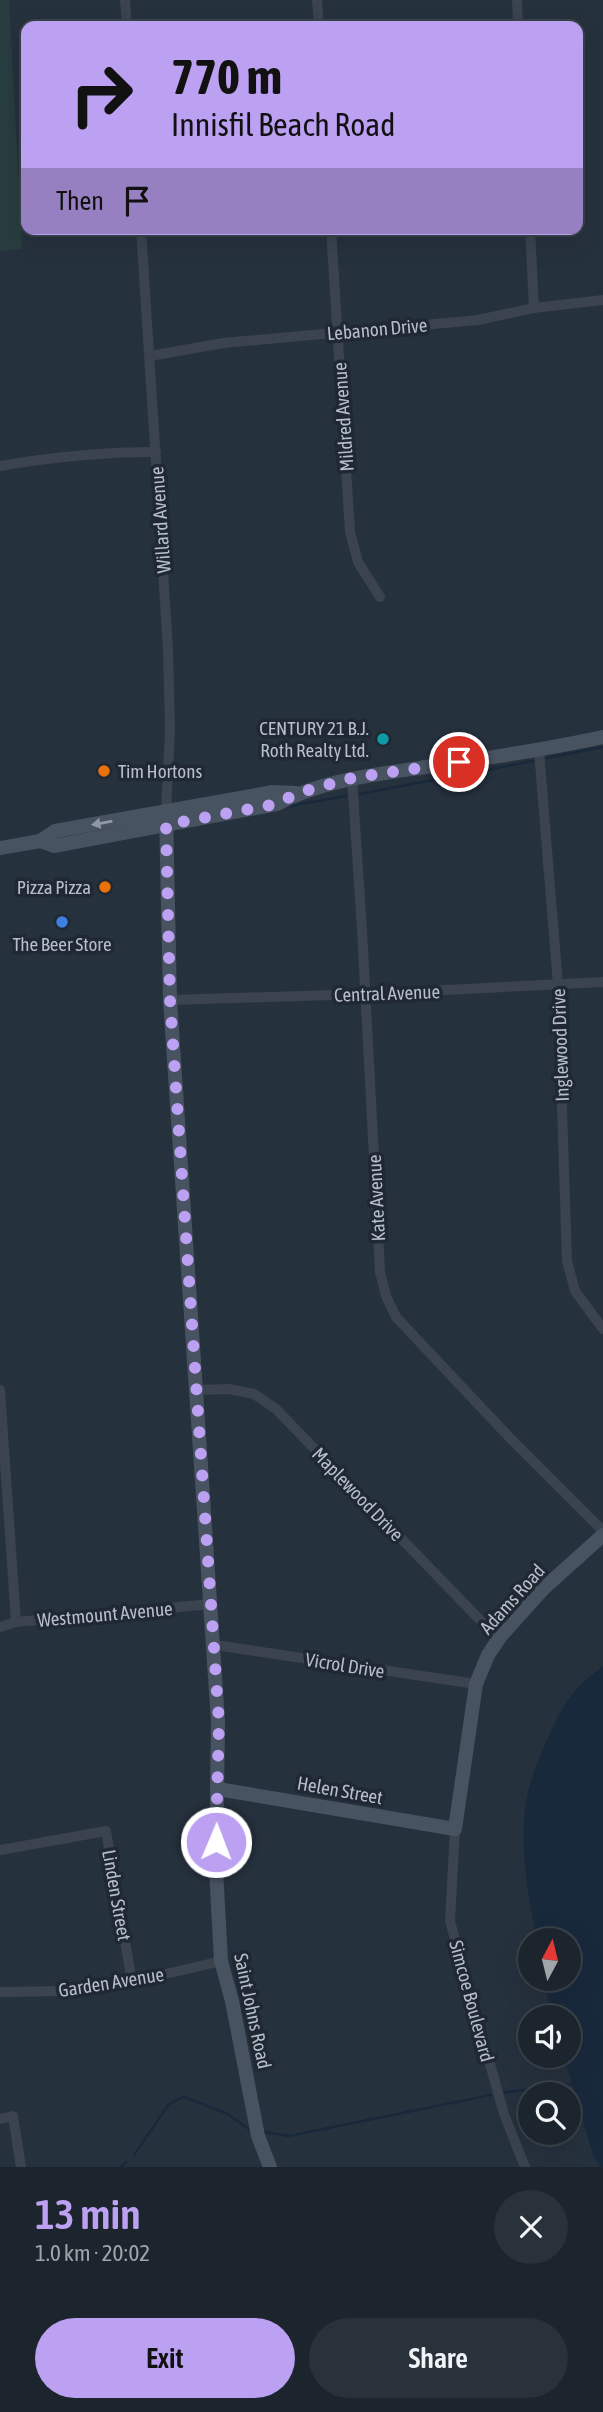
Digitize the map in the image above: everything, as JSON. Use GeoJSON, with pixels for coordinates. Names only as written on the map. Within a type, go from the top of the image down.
{"type":"FeatureCollection","features":[{"type":"Feature","properties":{"kind":"street"},"geometry":{"type":"LineString","coordinates":[[125,0],[127,21]]}},
{"type":"Feature","properties":{"kind":"street"},"geometry":{"type":"LineString","coordinates":[[317,0],[319,21]]}},
{"type":"Feature","properties":{"kind":"street"},"geometry":{"type":"LineString","coordinates":[[517,0],[518,21]]}},
{"type":"Feature","properties":{"kind":"street","name":"Willard Avenue"},"geometry":{"type":"LineString","coordinates":[[141,235],[168,649],[170,730],[166,818]]}},
{"type":"Feature","properties":{"kind":"street","name":"Mildred Avenue"},"geometry":{"type":"LineString","coordinates":[[331,235],[350,532],[358,562],[380,597]]}},
{"type":"Feature","properties":{"kind":"street"},"geometry":{"type":"LineString","coordinates":[[530,235],[534,308]]}},
{"type":"Feature","properties":{"kind":"street","name":"Lebanon Drive"},"geometry":{"type":"LineString","coordinates":[[150,356],[223,343],[478,320],[534,308],[603,300]]}},
{"type":"Feature","properties":{"kind":"street"},"geometry":{"type":"LineString","coordinates":[[0,466],[45,458],[115,452],[156,452]]}},
{"type":"Feature","properties":{"kind":"street"},"geometry":{"type":"LineString","coordinates":[[0,848],[40,841],[54,846],[166,818],[276,804],[298,793],[352,778],[539,751],[603,737]]}},
{"type":"Feature","properties":{"kind":"street","name":"Inglewood Drive"},"geometry":{"type":"LineString","coordinates":[[539,751],[558,985],[567,1261],[575,1291],[603,1329]]}},
{"type":"Feature","properties":{"kind":"street","name":"Kate Avenue"},"geometry":{"type":"LineString","coordinates":[[352,778],[380,1272],[386,1296],[396,1317],[603,1533]]}},
{"type":"Feature","properties":{"kind":"street","name":"Saint Johns Road"},"geometry":{"type":"LineString","coordinates":[[166,818],[170,1000],[219,1722],[216,1869],[221,1961],[232,2001],[258,2136],[270,2167]]}},
{"type":"Feature","properties":{"kind":"street","name":"Central Avenue"},"geometry":{"type":"LineString","coordinates":[[170,1000],[365,994],[603,982]]}},
{"type":"Feature","properties":{"kind":"street","name":"Maplewood Drive"},"geometry":{"type":"LineString","coordinates":[[197,1390],[229,1389],[254,1394],[276,1409],[480,1620],[500,1637]]}},
{"type":"Feature","properties":{"kind":"street"},"geometry":{"type":"LineString","coordinates":[[0,1390],[16,1622]]}},
{"type":"Feature","properties":{"kind":"street","name":"Adams Road"},"geometry":{"type":"LineString","coordinates":[[455,1829],[476,1685],[488,1655],[500,1637],[544,1589],[603,1533]]}},
{"type":"Feature","properties":{"kind":"street","name":"Westmount Avenue"},"geometry":{"type":"LineString","coordinates":[[0,1627],[16,1622],[211,1604]]}},
{"type":"Feature","properties":{"kind":"street","name":"Vicrol Drive"},"geometry":{"type":"LineString","coordinates":[[215,1645],[476,1685]]}},
{"type":"Feature","properties":{"kind":"street","name":"Helen Street"},"geometry":{"type":"LineString","coordinates":[[218,1789],[455,1829]]}},
{"type":"Feature","properties":{"kind":"street","name":"Simcoe Boulevard"},"geometry":{"type":"LineString","coordinates":[[455,1829],[450,1921],[504,2114],[525,2167]]}},
{"type":"Feature","properties":{"kind":"street","name":"Linden Street"},"geometry":{"type":"LineString","coordinates":[[0,1850],[106,1831],[132,1983]]}},
{"type":"Feature","properties":{"kind":"street","name":"Garden Avenue"},"geometry":{"type":"LineString","coordinates":[[0,1992],[62,1992],[132,1983],[221,1961]]}},
{"type":"Feature","properties":{"kind":"street"},"geometry":{"type":"LineString","coordinates":[[0,2119],[13,2116],[22,2167]]}},
{"type":"Feature","properties":{"kind":"green space"},"geometry":{"type":"Polygon","coordinates":[[[0,0],[9,0],[22,249],[0,251],[0,0]]]}},
{"type":"Feature","properties":{"kind":"water"},"geometry":{"type":"Polygon","coordinates":[[[603,1666],[603,2167],[600,2167],[593,2155],[581,2114],[581,2082],[572,2082],[568,2068],[581,2068],[581,2005],[549,2005],[547,1992],[581,1992],[581,1928],[535,1928],[524,1854],[524,1819],[529,1786],[563,1708],[583,1683],[603,1666]]]}},
{"type":"Feature","properties":{"kind":"waterway"},"geometry":{"type":"LineString","coordinates":[[547,758],[603,747]]}},
{"type":"Feature","properties":{"kind":"waterway"},"geometry":{"type":"LineString","coordinates":[[360,794],[533,761]]}},
{"type":"Feature","properties":{"kind":"waterway"},"geometry":{"type":"LineString","coordinates":[[284,807],[346,796]]}},
{"type":"Feature","properties":{"kind":"waterway"},"geometry":{"type":"LineString","coordinates":[[501,2093],[518,2091]]}},
{"type":"Feature","properties":{"kind":"waterway"},"geometry":{"type":"LineString","coordinates":[[265,2132],[289,2136],[491,2095]]}},
{"type":"Feature","properties":{"kind":"waterway"},"geometry":{"type":"LineString","coordinates":[[134,2155],[169,2104],[184,2097],[226,2113],[249,2129]]}},
{"type":"Feature","properties":{"kind":"waterway"},"geometry":{"type":"LineString","coordinates":[[121,2167],[126,2162]]}},
{"type":"Feature","properties":{"kind":"place","name":"CENTURY 21 B.J. Roth Realty Ltd."},"geometry":{"type":"Point","coordinates":[383,739]}},
{"type":"Feature","properties":{"kind":"place","name":"Tim Hortons"},"geometry":{"type":"Point","coordinates":[104,771]}},
{"type":"Feature","properties":{"kind":"place","name":"Pizza Pizza"},"geometry":{"type":"Point","coordinates":[105,887]}},
{"type":"Feature","properties":{"kind":"place","name":"The Beer Store"},"geometry":{"type":"Point","coordinates":[62,922]}},
{"type":"Feature","properties":{"kind":"route"},"geometry":{"type":"LineString","coordinates":[[216,1842],[219,1722],[170,1000],[166,825],[276,804],[298,793],[352,778],[459,762]]}}]}
